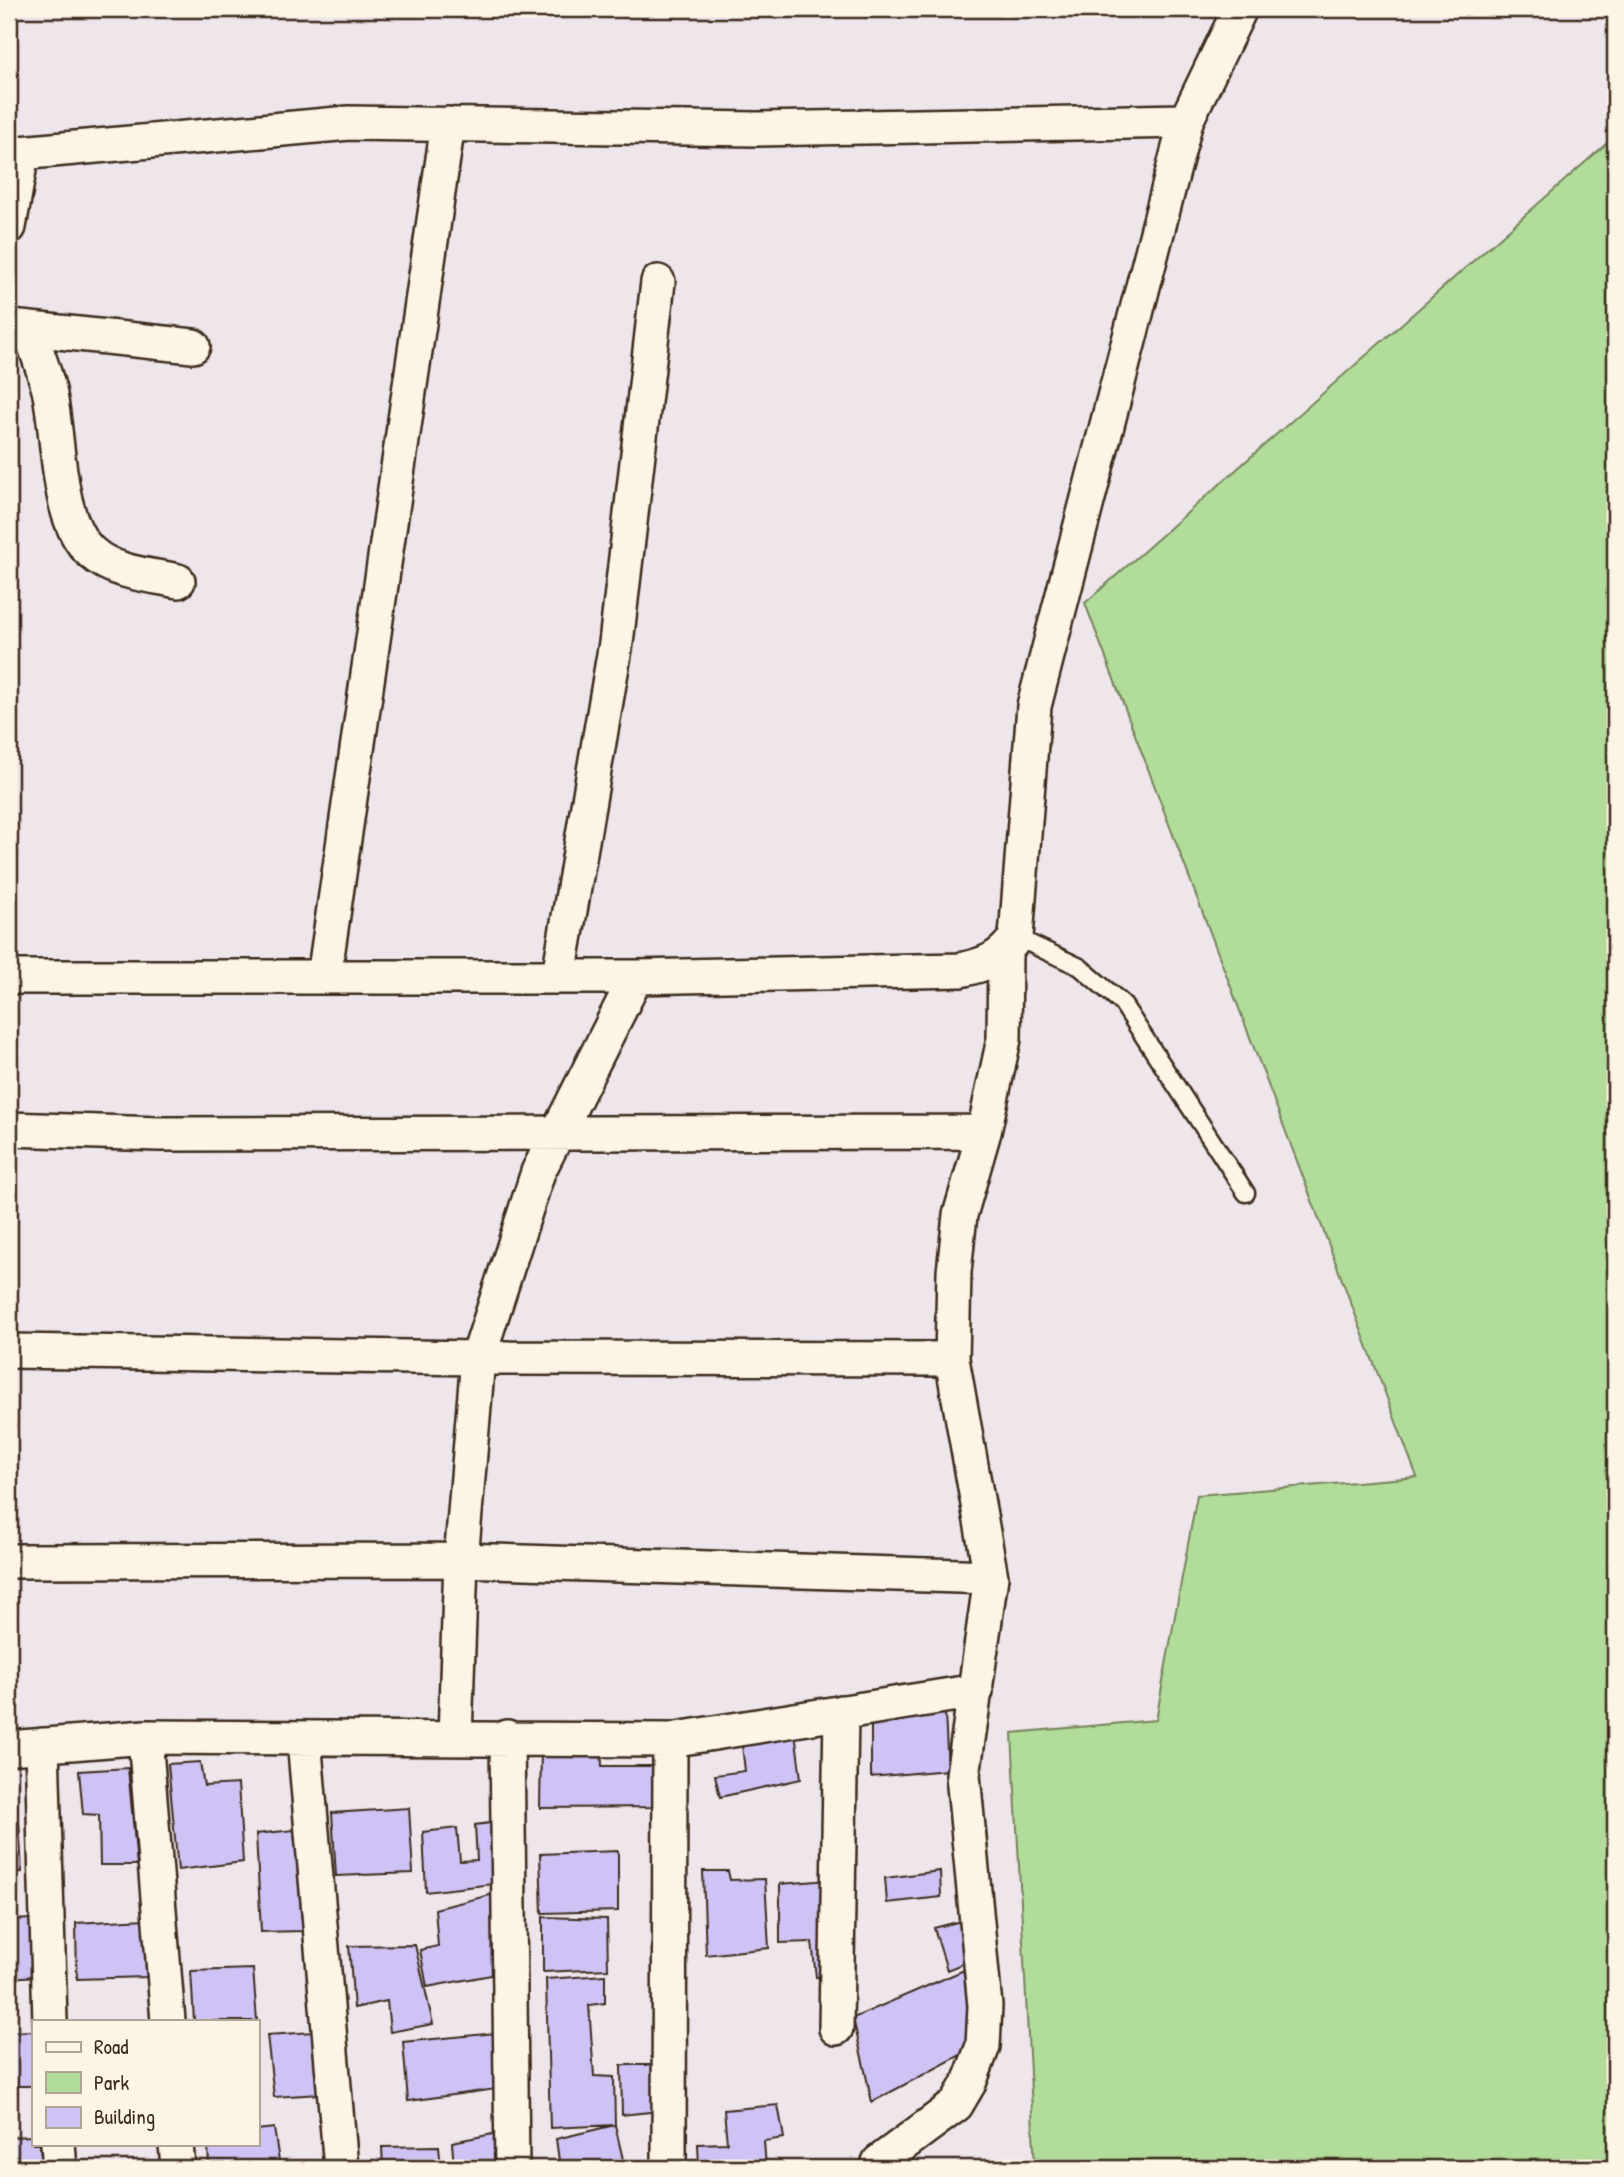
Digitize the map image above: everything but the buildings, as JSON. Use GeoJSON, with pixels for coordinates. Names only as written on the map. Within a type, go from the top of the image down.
{"type":"FeatureCollection","features":[{"type":"Feature","properties":{"kind":"street"},"geometry":{"type":"LineString","coordinates":[[879,2162],[956,2105],[969,2083],[983,2046],[985,2007],[963,1775],[990,1577],[952,1359],[954,1272],[960,1215],[984,1132],[1004,1039],[1010,945],[1034,706],[1186,121],[1240,9]]}},
{"type":"Feature","properties":{"kind":"street"},"geometry":{"type":"LineString","coordinates":[[9,227],[15,154],[349,122],[757,129],[1186,121]]}},
{"type":"Feature","properties":{"kind":"street"},"geometry":{"type":"LineString","coordinates":[[324,977],[448,124]]}},
{"type":"Feature","properties":{"kind":"street"},"geometry":{"type":"LineString","coordinates":[[559,975],[616,643],[658,282]]}},
{"type":"Feature","properties":{"kind":"street"},"geometry":{"type":"LineString","coordinates":[[19,328],[193,346]]}},
{"type":"Feature","properties":{"kind":"street"},"geometry":{"type":"LineString","coordinates":[[19,328],[49,390],[69,514],[77,536],[93,554],[114,567],[178,581]]}},
{"type":"Feature","properties":{"kind":"street"},"geometry":{"type":"LineString","coordinates":[[9,977],[636,977],[960,970],[984,965],[1010,945]]}},
{"type":"Feature","properties":{"kind":"street"},"geometry":{"type":"LineString","coordinates":[[455,1737],[461,1560],[478,1358],[538,1172],[636,977]]}},
{"type":"Feature","properties":{"kind":"street"},"geometry":{"type":"LineString","coordinates":[[9,1129],[159,1134],[984,1132]]}},
{"type":"Feature","properties":{"kind":"street"},"geometry":{"type":"LineString","coordinates":[[9,1352],[478,1358],[952,1359]]}},
{"type":"Feature","properties":{"kind":"street"},"geometry":{"type":"LineString","coordinates":[[9,1561],[461,1560],[990,1577]]}},
{"type":"Feature","properties":{"kind":"street"},"geometry":{"type":"LineString","coordinates":[[9,1748],[145,1737],[670,1740],[976,1691]]}},
{"type":"Feature","properties":{"kind":"street"},"geometry":{"type":"LineString","coordinates":[[836,2028],[841,1712]]}},
{"type":"Feature","properties":{"kind":"street"},"geometry":{"type":"LineString","coordinates":[[145,1737],[168,2020]]}},
{"type":"Feature","properties":{"kind":"street"},"geometry":{"type":"LineString","coordinates":[[507,1737],[512,2168]]}},
{"type":"Feature","properties":{"kind":"street"},"geometry":{"type":"LineString","coordinates":[[304,1739],[341,2168]]}},
{"type":"Feature","properties":{"kind":"street"},"geometry":{"type":"LineString","coordinates":[[669,2168],[670,1740]]}},
{"type":"Feature","properties":{"kind":"street"},"geometry":{"type":"LineString","coordinates":[[42,1745],[50,2020]]}},
{"type":"Feature","properties":{"kind":"street"},"geometry":{"type":"LineString","coordinates":[[58,2146],[60,2168]]}},
{"type":"Feature","properties":{"kind":"street"},"geometry":{"type":"LineString","coordinates":[[176,2146],[178,2168]]}},
{"type":"Feature","properties":{"kind":"lane"},"geometry":{"type":"LineString","coordinates":[[1010,945],[1080,967],[1122,1003],[1246,1193]]}},
{"type":"Feature","properties":{"kind":"green space"},"geometry":{"type":"Polygon","coordinates":[[[1615,136],[1615,2168],[1035,2168],[1012,1733],[1156,1720],[1197,1495],[1417,1477],[1085,603],[1615,136]]]}}]}
